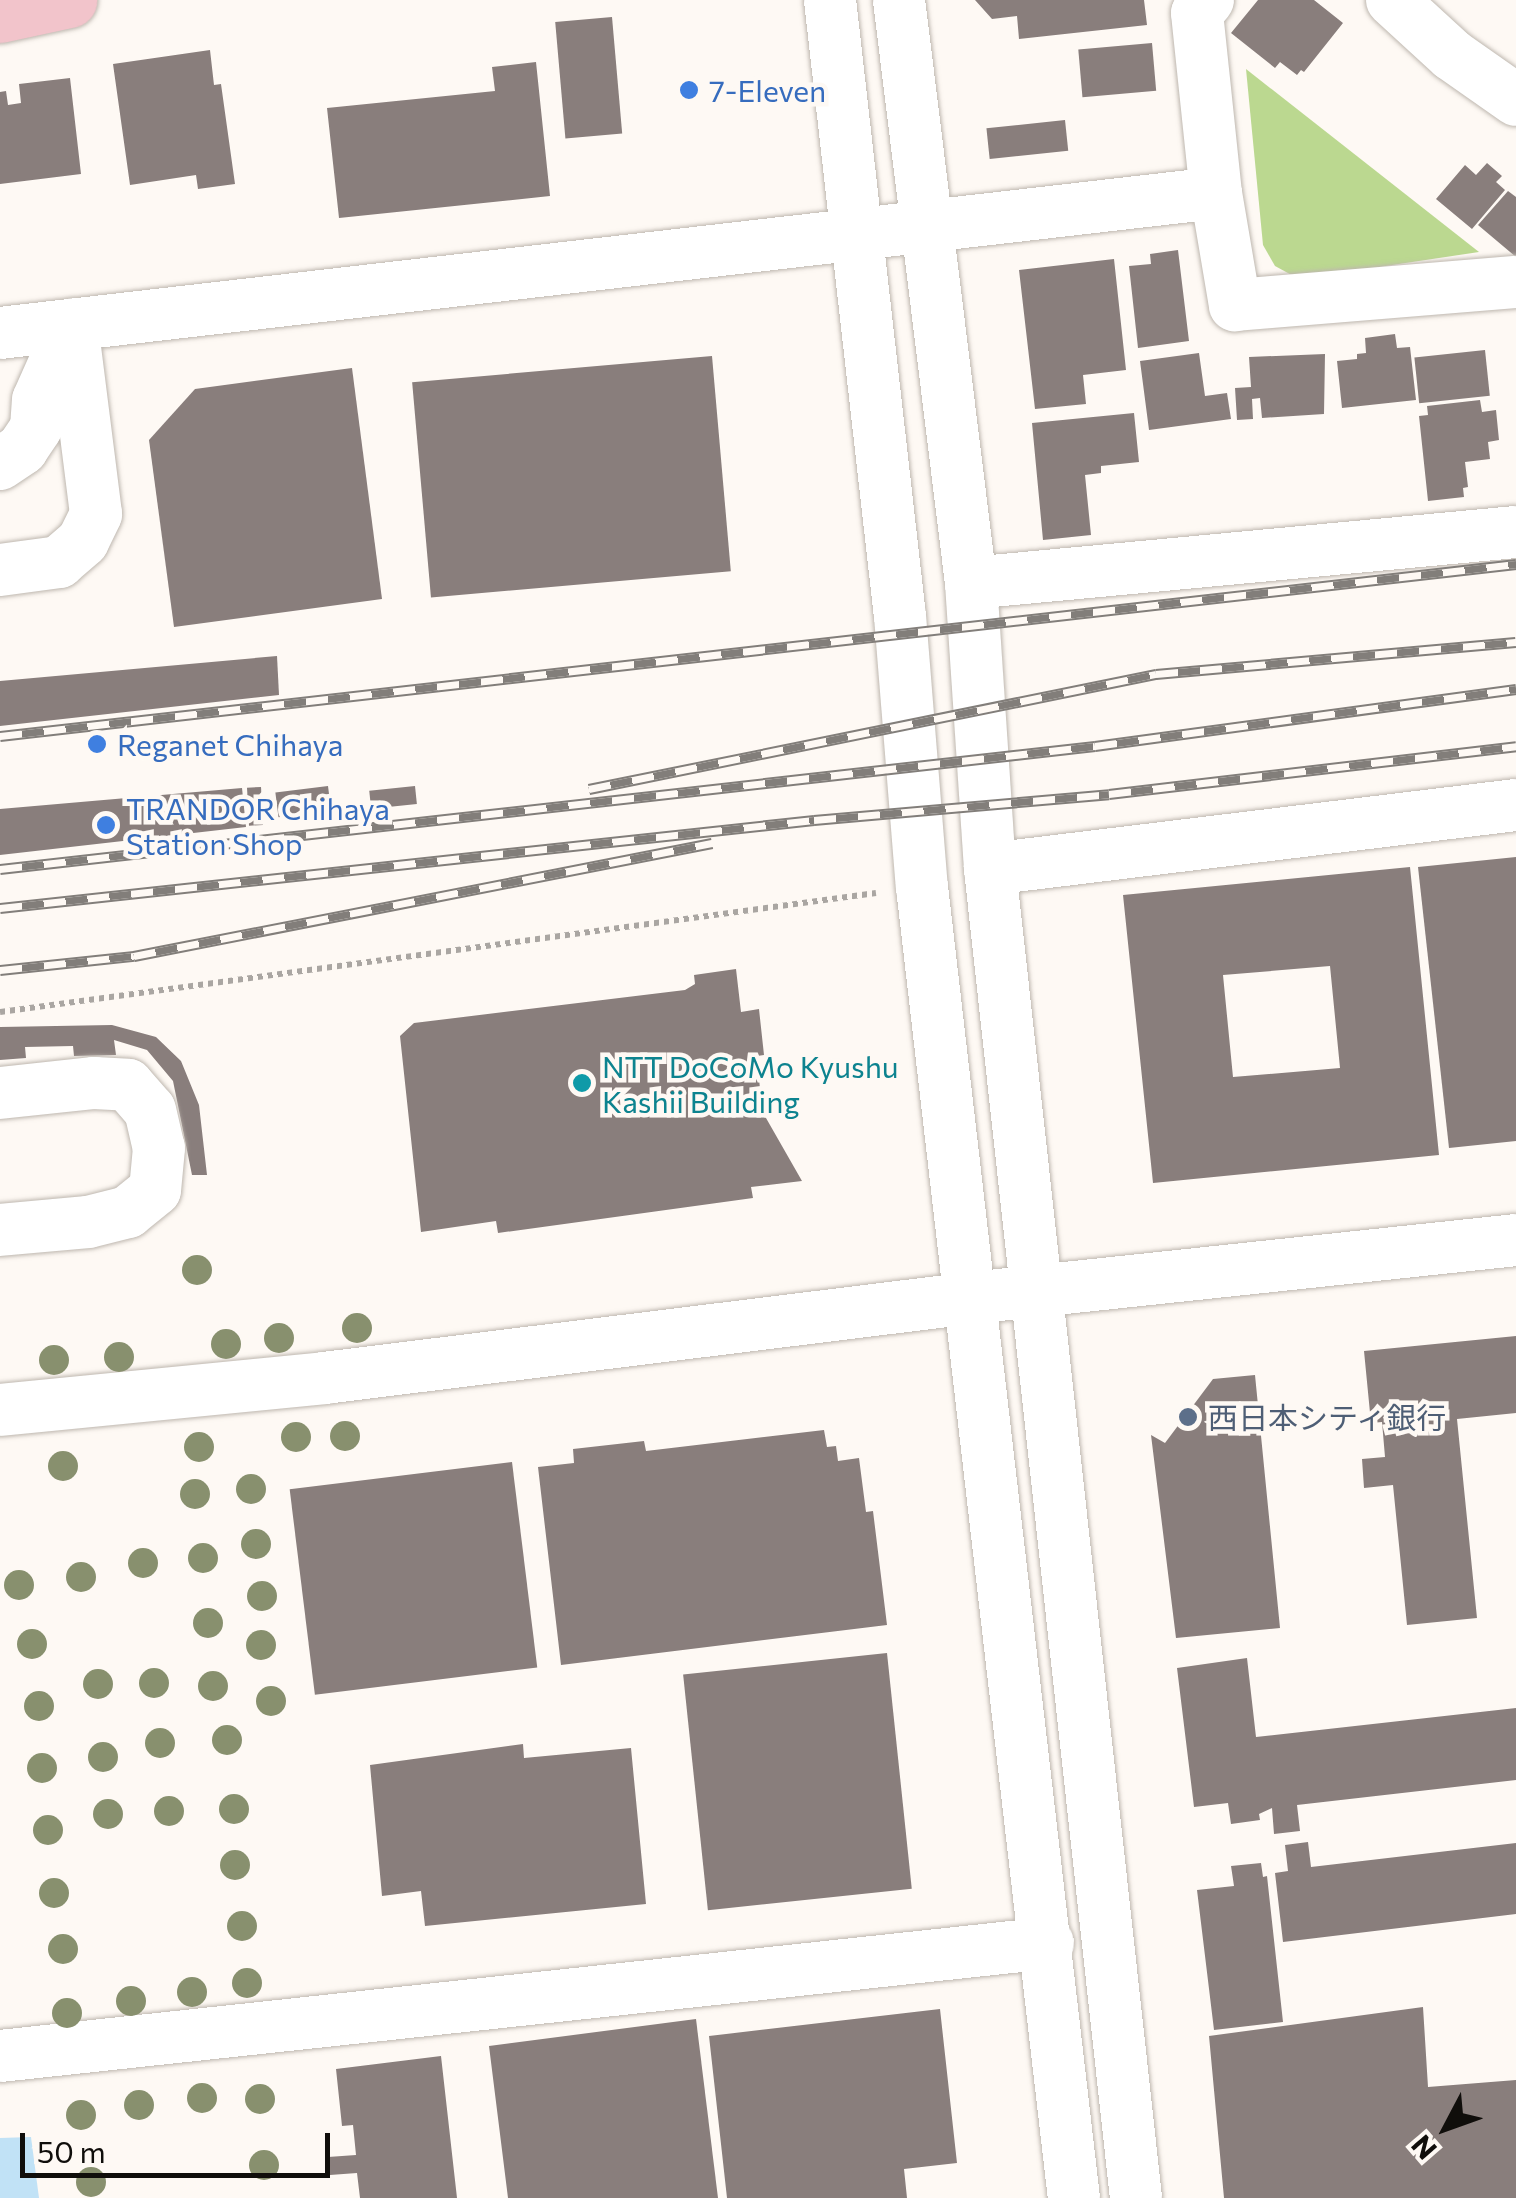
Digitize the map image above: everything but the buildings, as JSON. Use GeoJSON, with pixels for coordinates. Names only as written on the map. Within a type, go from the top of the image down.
{"type":"FeatureCollection","features":[{"type":"Feature","properties":{"kind":"highway"},"geometry":{"type":"LineString","coordinates":[[0,15],[69,0]]}},
{"type":"Feature","properties":{"kind":"street"},"geometry":{"type":"LineString","coordinates":[[830,0],[900,616],[922,886],[1048,1944],[1074,2198]]}},
{"type":"Feature","properties":{"kind":"street"},"geometry":{"type":"LineString","coordinates":[[899,0],[971,583],[990,868],[1136,2198]]}},
{"type":"Feature","properties":{"kind":"street"},"geometry":{"type":"LineString","coordinates":[[1208,0],[1197,13],[1216,194],[1235,305],[1516,282]]}},
{"type":"Feature","properties":{"kind":"street"},"geometry":{"type":"LineString","coordinates":[[1392,0],[1452,55],[1516,100]]}},
{"type":"Feature","properties":{"kind":"street"},"geometry":{"type":"LineString","coordinates":[[0,333],[1216,194]]}},
{"type":"Feature","properties":{"kind":"street"},"geometry":{"type":"LineString","coordinates":[[0,464],[22,449],[36,428],[38,400],[72,325]]}},
{"type":"Feature","properties":{"kind":"street"},"geometry":{"type":"LineString","coordinates":[[0,570],[59,562],[83,542],[96,514],[72,325]]}},
{"type":"Feature","properties":{"kind":"street"},"geometry":{"type":"LineString","coordinates":[[971,583],[1516,532]]}},
{"type":"Feature","properties":{"kind":"street"},"geometry":{"type":"LineString","coordinates":[[990,868],[1516,805]]}},
{"type":"Feature","properties":{"kind":"street"},"geometry":{"type":"LineString","coordinates":[[0,1094],[94,1083],[128,1085],[150,1110],[159,1148],[155,1190],[128,1212],[88,1222],[0,1230]]}},
{"type":"Feature","properties":{"kind":"street"},"geometry":{"type":"LineString","coordinates":[[0,1410],[324,1378],[972,1298],[1516,1240]]}},
{"type":"Feature","properties":{"kind":"street"},"geometry":{"type":"LineString","coordinates":[[0,2056],[1048,1944]]}},
{"type":"Feature","properties":{"kind":"path"},"geometry":{"type":"LineString","coordinates":[[0,1012],[922,886]]}},
{"type":"Feature","properties":{"kind":"green space"},"geometry":{"type":"Polygon","coordinates":[[[1246,69],[1479,252],[1299,279],[1275,266],[1263,245],[1246,69]]]}},
{"type":"Feature","properties":{"kind":"water"},"geometry":{"type":"Polygon","coordinates":[[[31,2137],[39,2198],[0,2198],[0,2138],[31,2137]]]}},
{"type":"Feature","properties":{"kind":"railway"},"geometry":{"type":"LineString","coordinates":[[0,736],[1516,564]]}},
{"type":"Feature","properties":{"kind":"railway"},"geometry":{"type":"LineString","coordinates":[[589,789],[1156,674],[1516,642]]}},
{"type":"Feature","properties":{"kind":"railway"},"geometry":{"type":"LineString","coordinates":[[0,869],[1095,746],[1516,689]]}},
{"type":"Feature","properties":{"kind":"railway"},"geometry":{"type":"LineString","coordinates":[[0,908],[814,820],[1109,794],[1516,746]]}},
{"type":"Feature","properties":{"kind":"railway"},"geometry":{"type":"LineString","coordinates":[[0,970],[134,956],[712,843]]}},
{"type":"Feature","properties":{"kind":"place","name":"7-Eleven"},"geometry":{"type":"Point","coordinates":[689,90]}},
{"type":"Feature","properties":{"kind":"place","name":"Reganet Chihaya"},"geometry":{"type":"Point","coordinates":[97,744]}},
{"type":"Feature","properties":{"kind":"place","name":"TRANDOR Chihaya Station Shop"},"geometry":{"type":"Point","coordinates":[106,825]}},
{"type":"Feature","properties":{"kind":"place","name":"NTT DoCoMo Kyushu Kashii Building"},"geometry":{"type":"Point","coordinates":[582,1083]}},
{"type":"Feature","properties":{"kind":"place","name":"西日本シティ銀行"},"geometry":{"type":"Point","coordinates":[1188,1417]}}]}
